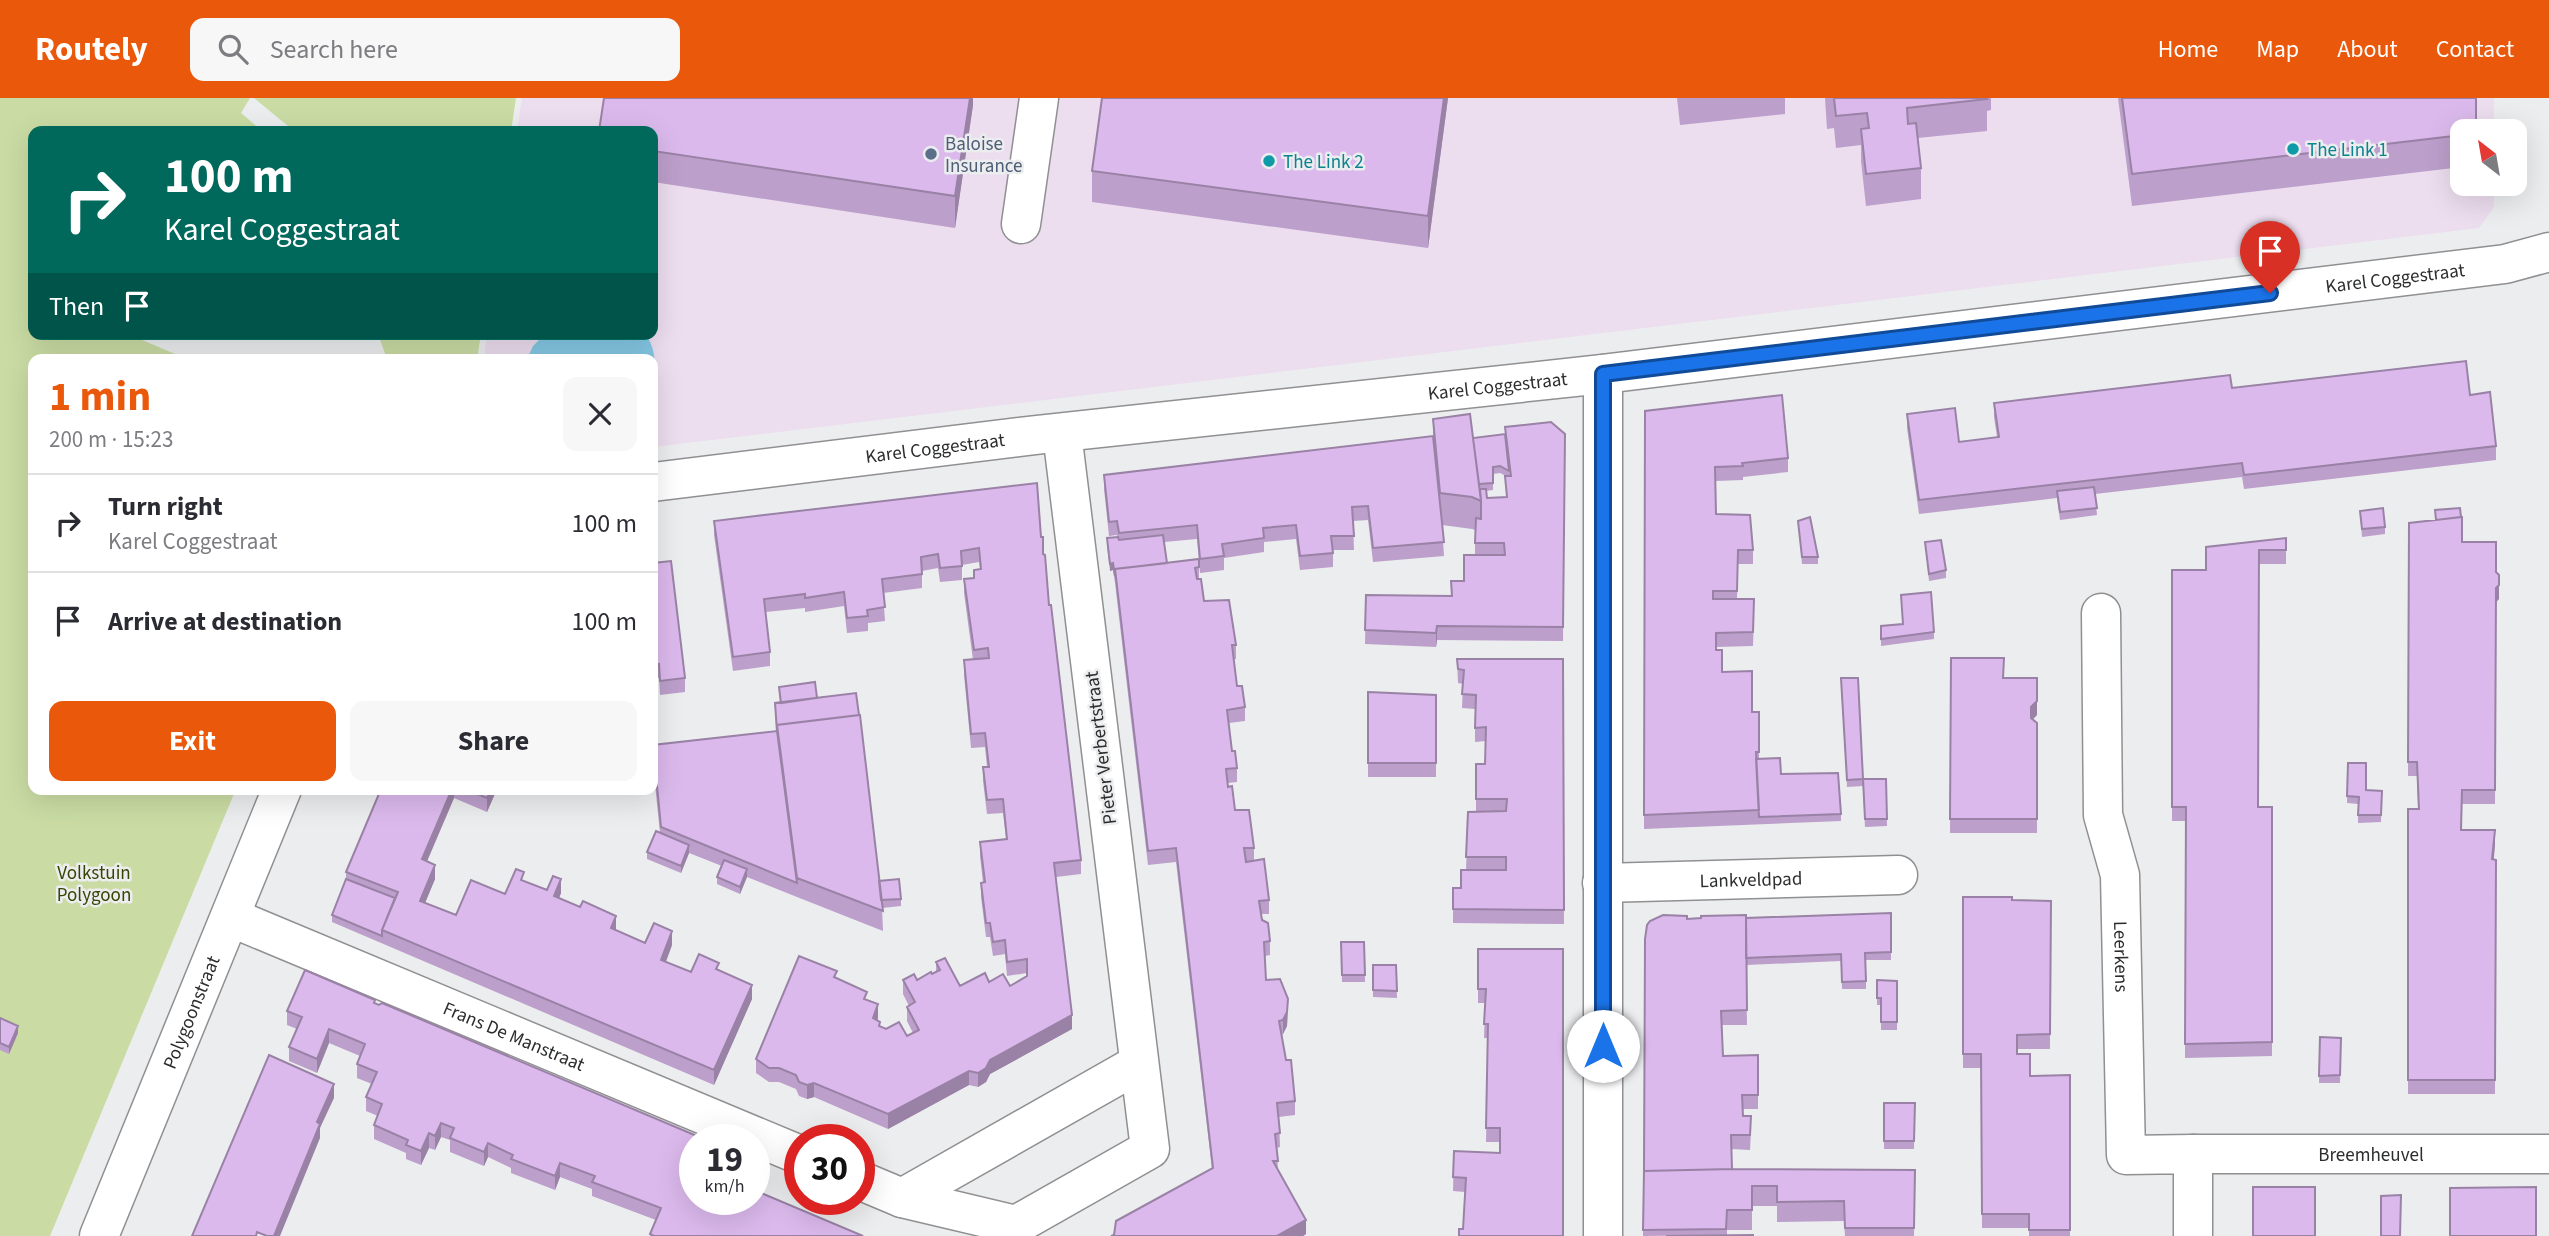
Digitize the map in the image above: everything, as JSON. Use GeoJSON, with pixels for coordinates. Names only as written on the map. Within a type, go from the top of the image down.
{"type":"FeatureCollection","features":[{"type":"Feature","properties":{"kind":"street"},"geometry":{"type":"LineString","coordinates":[[1021,224],[1039,98]]}},
{"type":"Feature","properties":{"kind":"street","name":"Karel Coggestraat"},"geometry":{"type":"LineString","coordinates":[[658,481],[1062,433],[1603,374],[2505,264],[2549,252]]}},
{"type":"Feature","properties":{"kind":"street"},"geometry":{"type":"LineString","coordinates":[[1603,374],[1603,1236]]}},
{"type":"Feature","properties":{"kind":"street","name":"Pieter Verbertstraat"},"geometry":{"type":"LineString","coordinates":[[1019,1231],[1150,1149],[1062,433]]}},
{"type":"Feature","properties":{"kind":"street","name":"Leerkens"},"geometry":{"type":"LineString","coordinates":[[2101,613],[2103,815],[2120,875],[2126,1155],[2193,1154]]}},
{"type":"Feature","properties":{"kind":"street","name":"Polygoonstraat"},"geometry":{"type":"LineString","coordinates":[[99,1236],[280,795]]}},
{"type":"Feature","properties":{"kind":"street","name":"Lankveldpad"},"geometry":{"type":"LineString","coordinates":[[1602,883],[1898,875]]}},
{"type":"Feature","properties":{"kind":"street","name":"Frans De Manstraat"},"geometry":{"type":"LineString","coordinates":[[230,917],[784,1148]]}},
{"type":"Feature","properties":{"kind":"street"},"geometry":{"type":"LineString","coordinates":[[902,1198],[1138,1064]]}},
{"type":"Feature","properties":{"kind":"street"},"geometry":{"type":"LineString","coordinates":[[2193,1154],[2193,1236]]}},
{"type":"Feature","properties":{"kind":"street","name":"Breemheuvel"},"geometry":{"type":"LineString","coordinates":[[2193,1154],[2549,1154]]}},
{"type":"Feature","properties":{"kind":"street"},"geometry":{"type":"LineString","coordinates":[[875,1187],[902,1198],[1019,1231]]}},
{"type":"Feature","properties":{"kind":"shaded area"},"geometry":{"type":"Polygon","coordinates":[[[522,98],[2494,98],[2494,119],[2450,119],[2450,196],[2494,196],[2494,207],[2479,228],[658,446],[658,354],[485,354],[486,340],[658,340],[658,126],[518,126],[522,98]]]}},
{"type":"Feature","properties":{"kind":"green space","name":"Volkstuin Polygoon"},"geometry":{"type":"Polygon","coordinates":[[[0,98],[250,98],[241,113],[256,126],[28,126],[28,340],[142,340],[175,354],[28,354],[28,795],[234,795],[50,1236],[0,1236],[0,98]]]}},
{"type":"Feature","properties":{"kind":"green space"},"geometry":{"type":"Polygon","coordinates":[[[254,98],[516,98],[512,126],[288,126],[254,98]]]}},
{"type":"Feature","properties":{"kind":"green space"},"geometry":{"type":"Polygon","coordinates":[[[380,340],[480,340],[478,354],[385,354],[380,340]]]}},
{"type":"Feature","properties":{"kind":"water"},"geometry":{"type":"Polygon","coordinates":[[[539,340],[649,340],[654,354],[529,354],[539,340]]]}},
{"type":"Feature","properties":{"kind":"building"},"geometry":{"type":"Polygon","coordinates":[[[604,98],[970,98],[955,196],[658,152],[658,126],[600,126],[604,98]]]}},
{"type":"Feature","properties":{"kind":"building","name":"The Link 2"},"geometry":{"type":"Polygon","coordinates":[[[1102,98],[1444,98],[1428,216],[1092,171],[1102,98]]]}},
{"type":"Feature","properties":{"kind":"building"},"geometry":{"type":"Polygon","coordinates":[[[1834,98],[1987,99],[1907,108],[1908,124],[1916,123],[1921,168],[1866,174],[1861,129],[1869,128],[1867,113],[1836,116],[1834,98]]]}},
{"type":"Feature","properties":{"kind":"building","name":"The Link 1"},"geometry":{"type":"Polygon","coordinates":[[[2122,98],[2476,98],[2476,119],[2450,119],[2450,136],[2132,174],[2122,98]]]}},
{"type":"Feature","properties":{"kind":"building"},"geometry":{"type":"Polygon","coordinates":[[[2466,361],[2470,395],[2490,392],[2496,446],[2244,475],[2242,463],[1919,500],[1907,414],[1955,408],[1959,442],[1999,437],[1994,403],[2230,375],[2232,388],[2466,361]]]}},
{"type":"Feature","properties":{"kind":"building"},"geometry":{"type":"Polygon","coordinates":[[[1782,395],[1788,458],[1742,463],[1743,466],[1715,467],[1716,514],[1750,515],[1753,550],[1738,550],[1737,591],[1713,591],[1713,599],[1754,599],[1753,632],[1716,633],[1716,650],[1722,650],[1722,672],[1752,671],[1752,712],[1759,712],[1759,752],[1756,752],[1759,810],[1644,815],[1645,411],[1782,395]]]}},
{"type":"Feature","properties":{"kind":"building"},"geometry":{"type":"Polygon","coordinates":[[[1470,414],[1481,501],[1472,497],[1440,493],[1433,419],[1470,414]]]}},
{"type":"Feature","properties":{"kind":"building"},"geometry":{"type":"Polygon","coordinates":[[[1551,422],[1565,434],[1563,627],[1437,626],[1436,633],[1365,630],[1366,595],[1452,596],[1451,581],[1464,581],[1464,555],[1505,555],[1504,543],[1475,543],[1476,518],[1481,519],[1480,489],[1486,489],[1487,498],[1507,497],[1505,476],[1511,476],[1505,427],[1551,422]]]}},
{"type":"Feature","properties":{"kind":"building"},"geometry":{"type":"Polygon","coordinates":[[[1505,434],[1509,471],[1500,466],[1493,467],[1493,483],[1479,484],[1473,438],[1505,434]]]}},
{"type":"Feature","properties":{"kind":"building"},"geometry":{"type":"Polygon","coordinates":[[[1433,436],[1444,542],[1373,548],[1368,506],[1352,507],[1354,536],[1331,536],[1333,553],[1300,556],[1296,525],[1263,528],[1264,538],[1222,544],[1224,556],[1200,559],[1197,525],[1119,533],[1117,521],[1109,522],[1104,475],[1433,436]]]}},
{"type":"Feature","properties":{"kind":"building"},"geometry":{"type":"Polygon","coordinates":[[[1037,483],[1041,537],[1081,860],[1054,863],[1072,1015],[990,1060],[986,1068],[978,1073],[969,1071],[888,1114],[814,1083],[807,1085],[799,1082],[796,1075],[779,1068],[769,1068],[756,1059],[799,956],[837,971],[834,977],[867,992],[864,999],[878,1004],[873,1018],[880,1022],[879,1026],[886,1029],[899,1022],[907,1036],[919,1030],[907,1007],[915,1002],[903,980],[914,974],[917,980],[940,970],[936,962],[945,958],[960,986],[985,973],[989,982],[1003,974],[1010,986],[1027,976],[1027,959],[1007,962],[1005,940],[993,942],[990,923],[986,923],[981,883],[985,882],[980,842],[1007,839],[1003,799],[987,800],[983,767],[989,767],[985,733],[971,734],[964,660],[989,658],[988,648],[974,650],[964,579],[974,578],[974,570],[981,569],[979,548],[961,551],[962,566],[940,568],[938,554],[921,557],[922,574],[882,579],[885,607],[867,610],[868,616],[847,618],[844,592],[805,598],[805,594],[764,599],[770,652],[733,657],[714,521],[1037,483]]]}},
{"type":"Feature","properties":{"kind":"building"},"geometry":{"type":"Polygon","coordinates":[[[2094,487],[2097,508],[2060,512],[2057,491],[2094,487]]]}},
{"type":"Feature","properties":{"kind":"building"},"geometry":{"type":"Polygon","coordinates":[[[2383,508],[2385,527],[2362,529],[2360,511],[2383,508]]]}},
{"type":"Feature","properties":{"kind":"building"},"geometry":{"type":"Polygon","coordinates":[[[2460,508],[2461,517],[2436,520],[2435,510],[2460,508]]]}},
{"type":"Feature","properties":{"kind":"building"},"geometry":{"type":"Polygon","coordinates":[[[1810,517],[1818,557],[1802,557],[1798,521],[1810,517]]]}},
{"type":"Feature","properties":{"kind":"building"},"geometry":{"type":"Polygon","coordinates":[[[2462,517],[2462,542],[2496,542],[2496,572],[2499,575],[2499,585],[2496,588],[2495,790],[2462,790],[2461,830],[2495,830],[2492,859],[2496,860],[2495,1080],[2408,1080],[2408,809],[2419,809],[2417,762],[2408,762],[2409,523],[2462,517]]]}},
{"type":"Feature","properties":{"kind":"building"},"geometry":{"type":"Polygon","coordinates":[[[1163,535],[1167,563],[1115,569],[1115,576],[1113,563],[1110,564],[1107,538],[1118,537],[1119,540],[1163,535]]]}},
{"type":"Feature","properties":{"kind":"building"},"geometry":{"type":"Polygon","coordinates":[[[2286,538],[2286,550],[2259,550],[2258,807],[2272,807],[2272,1042],[2185,1044],[2186,807],[2172,807],[2172,570],[2206,570],[2206,547],[2286,538]]]}},
{"type":"Feature","properties":{"kind":"building"},"geometry":{"type":"Polygon","coordinates":[[[1941,540],[1946,570],[1929,574],[1925,542],[1941,540]]]}},
{"type":"Feature","properties":{"kind":"building"},"geometry":{"type":"Polygon","coordinates":[[[1199,559],[1199,567],[1195,568],[1197,579],[1201,579],[1204,601],[1229,600],[1236,645],[1232,645],[1237,686],[1242,686],[1245,707],[1227,710],[1237,768],[1226,769],[1228,787],[1232,786],[1235,810],[1249,810],[1254,848],[1244,848],[1246,862],[1264,859],[1269,900],[1259,901],[1262,920],[1268,923],[1270,941],[1264,942],[1266,980],[1280,979],[1288,999],[1287,1012],[1283,1020],[1279,1021],[1286,1060],[1291,1060],[1295,1101],[1277,1103],[1280,1133],[1275,1134],[1278,1161],[1273,1161],[1306,1220],[1277,1236],[1111,1236],[1114,1235],[1116,1221],[1213,1168],[1176,848],[1148,851],[1115,569],[1199,559]]]}},
{"type":"Feature","properties":{"kind":"building"},"geometry":{"type":"Polygon","coordinates":[[[671,561],[685,678],[660,681],[658,562],[671,561]]]}},
{"type":"Feature","properties":{"kind":"building"},"geometry":{"type":"Polygon","coordinates":[[[1931,592],[1934,632],[1881,639],[1881,626],[1903,624],[1901,595],[1931,592]]]}},
{"type":"Feature","properties":{"kind":"building"},"geometry":{"type":"Polygon","coordinates":[[[1951,658],[2004,658],[2003,678],[2037,678],[2037,701],[2031,707],[2031,718],[2037,723],[2037,819],[1950,819],[1951,658]]]}},
{"type":"Feature","properties":{"kind":"building"},"geometry":{"type":"Polygon","coordinates":[[[1457,659],[1563,659],[1564,910],[1453,909],[1453,888],[1461,888],[1461,870],[1506,870],[1506,857],[1466,857],[1468,812],[1506,811],[1507,799],[1476,799],[1476,764],[1485,764],[1486,727],[1475,728],[1476,695],[1462,694],[1464,670],[1458,669],[1457,659]]]}},
{"type":"Feature","properties":{"kind":"building"},"geometry":{"type":"Polygon","coordinates":[[[1841,678],[1858,678],[1863,779],[1847,780],[1841,678]]]}},
{"type":"Feature","properties":{"kind":"building"},"geometry":{"type":"Polygon","coordinates":[[[815,682],[817,698],[781,703],[779,687],[815,682]]]}},
{"type":"Feature","properties":{"kind":"building"},"geometry":{"type":"Polygon","coordinates":[[[1368,692],[1436,695],[1436,763],[1368,763],[1368,692]]]}},
{"type":"Feature","properties":{"kind":"building"},"geometry":{"type":"Polygon","coordinates":[[[856,693],[859,715],[777,725],[777,731],[775,703],[856,693]]]}},
{"type":"Feature","properties":{"kind":"building"},"geometry":{"type":"Polygon","coordinates":[[[860,715],[883,911],[797,878],[777,725],[860,715]]]}},
{"type":"Feature","properties":{"kind":"building"},"geometry":{"type":"Polygon","coordinates":[[[777,731],[797,883],[661,827],[658,744],[777,731]]]}},
{"type":"Feature","properties":{"kind":"building"},"geometry":{"type":"Polygon","coordinates":[[[1780,758],[1781,774],[1838,773],[1841,814],[1759,817],[1756,759],[1780,758]]]}},
{"type":"Feature","properties":{"kind":"building"},"geometry":{"type":"Polygon","coordinates":[[[2348,763],[2366,763],[2366,790],[2382,791],[2381,815],[2358,815],[2359,797],[2347,796],[2348,763]]]}},
{"type":"Feature","properties":{"kind":"building"},"geometry":{"type":"Polygon","coordinates":[[[1863,779],[1886,779],[1887,819],[1865,819],[1863,779]]]}},
{"type":"Feature","properties":{"kind":"building"},"geometry":{"type":"Polygon","coordinates":[[[378,795],[449,795],[422,859],[435,865],[420,901],[456,915],[471,880],[505,894],[516,869],[524,872],[521,880],[547,890],[553,876],[561,879],[554,896],[580,907],[583,901],[616,916],[611,928],[645,943],[654,923],[672,931],[661,960],[691,972],[699,954],[719,963],[716,969],[752,985],[714,1070],[382,930],[398,892],[346,872],[378,795]]]}},
{"type":"Feature","properties":{"kind":"building"},"geometry":{"type":"Polygon","coordinates":[[[656,831],[689,845],[681,866],[647,852],[656,831]]]}},
{"type":"Feature","properties":{"kind":"building"},"geometry":{"type":"Polygon","coordinates":[[[724,860],[747,869],[740,887],[717,877],[724,860]]]}},
{"type":"Feature","properties":{"kind":"building"},"geometry":{"type":"Polygon","coordinates":[[[346,879],[395,898],[382,936],[332,915],[346,879]]]}},
{"type":"Feature","properties":{"kind":"building"},"geometry":{"type":"Polygon","coordinates":[[[899,879],[901,899],[881,900],[879,881],[899,879]]]}},
{"type":"Feature","properties":{"kind":"building"},"geometry":{"type":"Polygon","coordinates":[[[1963,897],[2012,897],[2012,900],[2051,901],[2050,1034],[2017,1035],[2017,1054],[2030,1054],[2030,1076],[2070,1075],[2070,1230],[2029,1230],[2029,1214],[1982,1214],[1981,1054],[1963,1054],[1963,897]]]}},
{"type":"Feature","properties":{"kind":"building"},"geometry":{"type":"Polygon","coordinates":[[[1891,913],[1891,952],[1865,953],[1866,981],[1842,982],[1841,954],[1746,958],[1746,918],[1891,913]]]}},
{"type":"Feature","properties":{"kind":"building"},"geometry":{"type":"Polygon","coordinates":[[[1663,915],[1687,916],[1687,919],[1746,915],[1747,1010],[1721,1011],[1723,1056],[1758,1055],[1758,1095],[1742,1095],[1743,1116],[1751,1116],[1750,1135],[1731,1135],[1732,1169],[1644,1171],[1645,939],[1650,921],[1663,915]]]}},
{"type":"Feature","properties":{"kind":"building"},"geometry":{"type":"Polygon","coordinates":[[[1341,942],[1364,942],[1365,975],[1342,975],[1341,942]]]}},
{"type":"Feature","properties":{"kind":"building"},"geometry":{"type":"Polygon","coordinates":[[[1478,949],[1563,949],[1563,1236],[1459,1236],[1459,1229],[1463,1229],[1466,1178],[1453,1177],[1454,1151],[1500,1153],[1500,1128],[1486,1128],[1488,1024],[1484,1024],[1486,989],[1478,989],[1478,949]]]}},
{"type":"Feature","properties":{"kind":"building"},"geometry":{"type":"Polygon","coordinates":[[[1373,965],[1396,965],[1397,991],[1373,990],[1373,965]]]}},
{"type":"Feature","properties":{"kind":"building"},"geometry":{"type":"Polygon","coordinates":[[[305,970],[375,1000],[374,1003],[382,1003],[679,1128],[679,1215],[770,1215],[770,1197],[784,1203],[784,1215],[813,1215],[863,1236],[654,1236],[650,1234],[661,1208],[592,1182],[595,1176],[560,1163],[555,1176],[511,1159],[513,1155],[488,1143],[484,1152],[450,1138],[454,1128],[441,1123],[435,1136],[429,1133],[421,1151],[406,1145],[408,1140],[374,1125],[382,1104],[366,1097],[377,1072],[357,1064],[365,1044],[329,1029],[317,1059],[289,1047],[302,1017],[287,1011],[305,970]]]}},
{"type":"Feature","properties":{"kind":"building"},"geometry":{"type":"Polygon","coordinates":[[[1877,980],[1897,981],[1897,1022],[1881,1022],[1881,998],[1877,998],[1877,980]]]}},
{"type":"Feature","properties":{"kind":"building"},"geometry":{"type":"Polygon","coordinates":[[[0,1018],[18,1026],[9,1047],[0,1043],[0,1018]]]}},
{"type":"Feature","properties":{"kind":"building"},"geometry":{"type":"Polygon","coordinates":[[[2320,1037],[2341,1038],[2340,1075],[2319,1076],[2320,1037]]]}},
{"type":"Feature","properties":{"kind":"building"},"geometry":{"type":"Polygon","coordinates":[[[269,1055],[334,1084],[274,1236],[257,1232],[256,1236],[192,1236],[269,1055]]]}},
{"type":"Feature","properties":{"kind":"building"},"geometry":{"type":"Polygon","coordinates":[[[1884,1103],[1915,1103],[1914,1141],[1884,1141],[1884,1103]]]}},
{"type":"Feature","properties":{"kind":"building"},"geometry":{"type":"Polygon","coordinates":[[[1915,1170],[1914,1228],[1845,1228],[1844,1201],[1777,1202],[1777,1186],[1752,1186],[1752,1210],[1727,1210],[1726,1229],[1643,1230],[1644,1171],[1915,1170]]]}},
{"type":"Feature","properties":{"kind":"building"},"geometry":{"type":"Polygon","coordinates":[[[2253,1187],[2315,1187],[2315,1236],[2253,1236],[2253,1187]]]}},
{"type":"Feature","properties":{"kind":"building"},"geometry":{"type":"Polygon","coordinates":[[[2536,1187],[2536,1236],[2450,1236],[2450,1188],[2536,1187]]]}},
{"type":"Feature","properties":{"kind":"building"},"geometry":{"type":"Polygon","coordinates":[[[2401,1195],[2400,1236],[2381,1236],[2381,1196],[2401,1195]]]}},
{"type":"Feature","properties":{"kind":"building"},"geometry":{"type":"Polygon","coordinates":[[[1753,1235],[1753,1236],[1666,1236],[1753,1235]]]}},
{"type":"Feature","properties":{"kind":"place","name":"The Link 1"},"geometry":{"type":"Point","coordinates":[2293,149]}},
{"type":"Feature","properties":{"kind":"place","name":"Baloise Insurance"},"geometry":{"type":"Point","coordinates":[931,154]}},
{"type":"Feature","properties":{"kind":"place","name":"The Link 2"},"geometry":{"type":"Point","coordinates":[1269,161]}},
{"type":"Feature","properties":{"kind":"route"},"geometry":{"type":"LineString","coordinates":[[1603,1046],[1603,374],[2270,293]]}}]}
